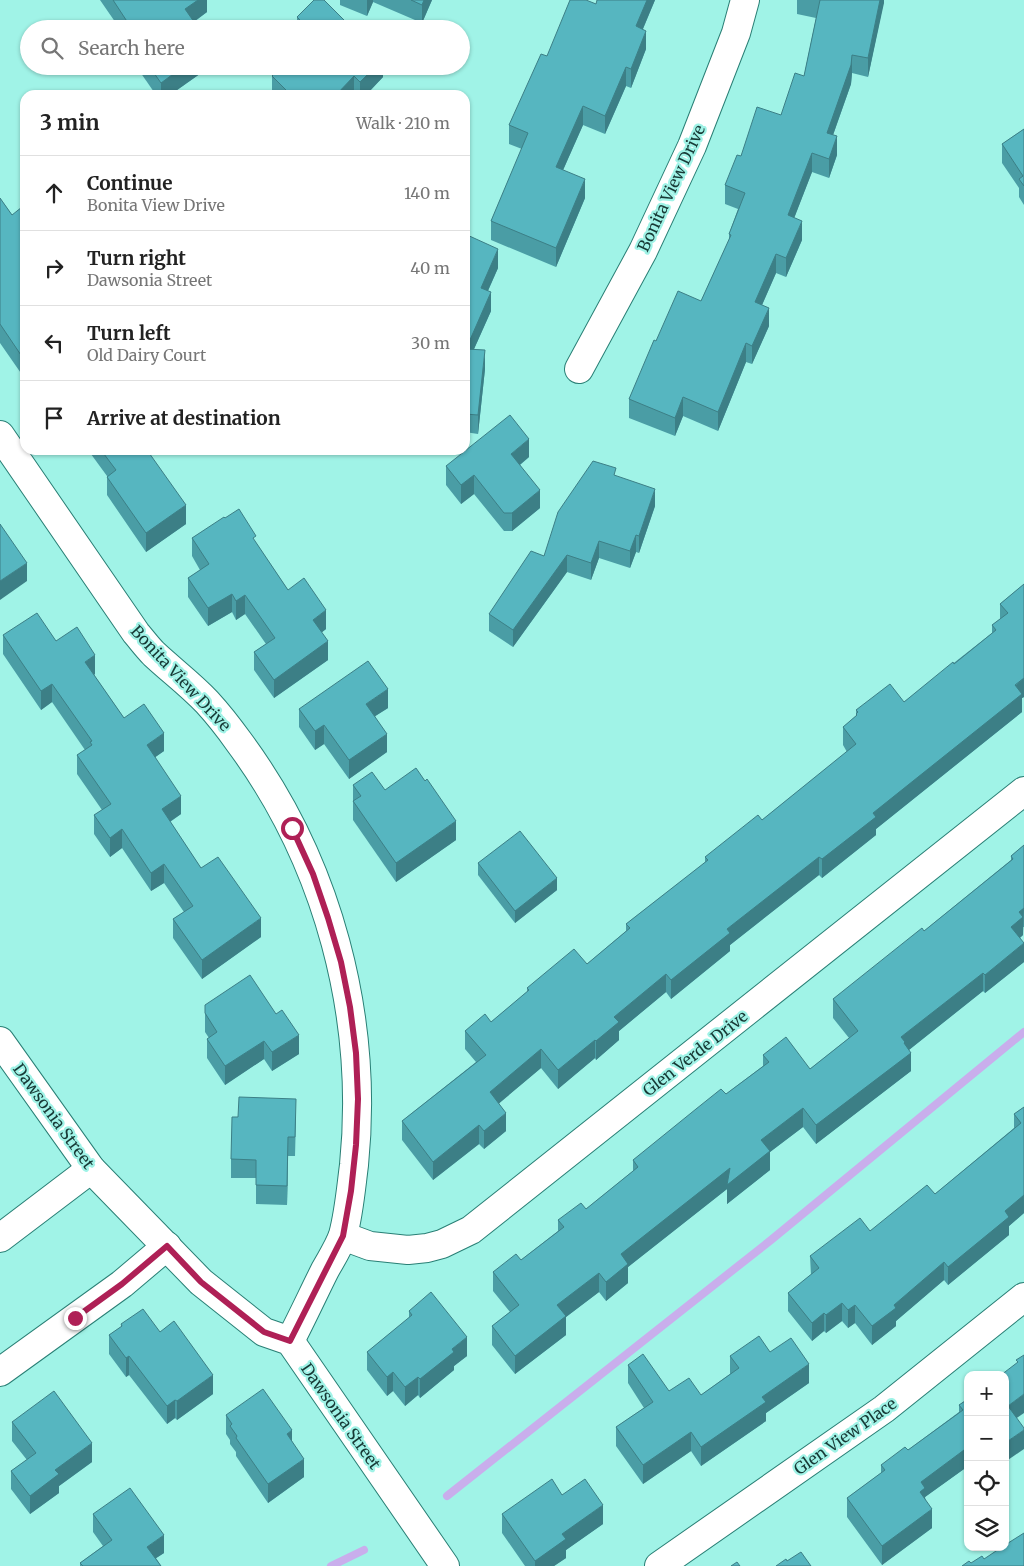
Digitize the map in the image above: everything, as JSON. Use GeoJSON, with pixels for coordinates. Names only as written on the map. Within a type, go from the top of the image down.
{"type":"FeatureCollection","features":[{"type":"Feature","properties":{"kind":"street","name":"Bonita View Drive"},"geometry":{"type":"LineString","coordinates":[[579,369],[643,251],[688,155],[723,69],[745,0]]}},
{"type":"Feature","properties":{"kind":"street","name":"Bonita View Drive"},"geometry":{"type":"LineString","coordinates":[[0,434],[136,633],[152,652],[208,703],[239,742],[268,784],[292,828],[313,874],[328,918],[341,962],[350,1007],[356,1053],[358,1099],[356,1145],[351,1191],[343,1236],[290,1341]]}},
{"type":"Feature","properties":{"kind":"street","name":"Glen Verde Drive"},"geometry":{"type":"LineString","coordinates":[[343,1236],[370,1246],[408,1250],[442,1244],[471,1230],[1024,791]]}},
{"type":"Feature","properties":{"kind":"street","name":"Dawsonia Street"},"geometry":{"type":"LineString","coordinates":[[0,1041],[91,1169],[201,1282],[264,1332],[290,1341],[445,1566]]}},
{"type":"Feature","properties":{"kind":"street"},"geometry":{"type":"LineString","coordinates":[[0,1238],[91,1169]]}},
{"type":"Feature","properties":{"kind":"street"},"geometry":{"type":"LineString","coordinates":[[0,1372],[122,1284],[167,1246]]}},
{"type":"Feature","properties":{"kind":"street","name":"Glen View Place"},"geometry":{"type":"LineString","coordinates":[[659,1566],[884,1409],[1024,1297]]}},
{"type":"Feature","properties":{"kind":"building"},"geometry":{"type":"Polygon","coordinates":[[[113,0],[198,0],[185,9],[193,20],[126,20],[113,0]]]}},
{"type":"Feature","properties":{"kind":"building"},"geometry":{"type":"Polygon","coordinates":[[[314,0],[324,0],[344,20],[300,20],[297,17],[314,0]]]}},
{"type":"Feature","properties":{"kind":"building"},"geometry":{"type":"Polygon","coordinates":[[[411,0],[424,0],[422,5],[411,0]]]}},
{"type":"Feature","properties":{"kind":"building"},"geometry":{"type":"Polygon","coordinates":[[[570,0],[586,0],[596,4],[597,0],[647,0],[636,26],[646,31],[631,69],[626,67],[605,116],[583,106],[556,167],[585,179],[556,248],[491,221],[528,133],[509,125],[541,54],[547,56],[570,0]]]}},
{"type":"Feature","properties":{"kind":"building"},"geometry":{"type":"Polygon","coordinates":[[[820,0],[880,0],[868,58],[852,55],[851,65],[827,133],[837,136],[829,159],[812,153],[788,215],[802,221],[786,258],[776,254],[755,302],[769,308],[752,346],[746,343],[718,412],[683,397],[675,418],[629,399],[654,340],[656,341],[678,291],[701,301],[731,235],[729,234],[745,193],[725,185],[737,155],[741,156],[757,107],[781,115],[795,73],[804,76],[820,0]]]}},
{"type":"Feature","properties":{"kind":"building"},"geometry":{"type":"Polygon","coordinates":[[[155,75],[172,75],[161,83],[155,75]]]}},
{"type":"Feature","properties":{"kind":"building"},"geometry":{"type":"Polygon","coordinates":[[[367,75],[360,82],[354,76],[341,90],[286,90],[272,76],[367,75]]]}},
{"type":"Feature","properties":{"kind":"building"},"geometry":{"type":"Polygon","coordinates":[[[1024,129],[1024,186],[1019,179],[1023,176],[1002,144],[1024,129]]]}},
{"type":"Feature","properties":{"kind":"building"},"geometry":{"type":"Polygon","coordinates":[[[0,198],[12,215],[20,209],[20,354],[0,324],[0,198]]]}},
{"type":"Feature","properties":{"kind":"building"},"geometry":{"type":"Polygon","coordinates":[[[470,236],[498,249],[481,288],[491,292],[470,340],[470,236]]]}},
{"type":"Feature","properties":{"kind":"building"},"geometry":{"type":"Polygon","coordinates":[[[470,349],[485,350],[478,415],[470,414],[470,349]]]}},
{"type":"Feature","properties":{"kind":"building"},"geometry":{"type":"Polygon","coordinates":[[[510,415],[529,439],[511,454],[540,490],[512,513],[504,513],[474,475],[461,485],[446,466],[460,455],[470,455],[470,447],[510,415]]]}},
{"type":"Feature","properties":{"kind":"building"},"geometry":{"type":"Polygon","coordinates":[[[105,455],[151,455],[186,505],[146,533],[107,477],[116,470],[105,455]]]}},
{"type":"Feature","properties":{"kind":"building"},"geometry":{"type":"Polygon","coordinates":[[[593,461],[616,468],[614,475],[655,489],[639,536],[636,535],[630,551],[599,541],[591,563],[567,555],[513,630],[489,614],[531,551],[544,556],[558,512],[593,461]]]}},
{"type":"Feature","properties":{"kind":"building"},"geometry":{"type":"Polygon","coordinates":[[[239,509],[256,536],[253,538],[288,590],[304,578],[326,610],[313,620],[328,641],[274,680],[254,652],[275,638],[245,595],[236,601],[232,594],[208,608],[188,578],[209,564],[192,538],[239,509]]]}},
{"type":"Feature","properties":{"kind":"building"},"geometry":{"type":"Polygon","coordinates":[[[0,524],[27,563],[0,581],[0,524]]]}},
{"type":"Feature","properties":{"kind":"building"},"geometry":{"type":"Polygon","coordinates":[[[1024,584],[1024,678],[1015,685],[1022,694],[873,813],[876,817],[822,859],[819,857],[727,929],[730,933],[671,980],[666,974],[614,1017],[619,1022],[558,1070],[541,1049],[490,1092],[506,1113],[484,1131],[479,1125],[433,1162],[402,1121],[486,1055],[465,1031],[485,1014],[491,1022],[529,990],[527,988],[574,949],[587,964],[630,928],[626,924],[708,860],[705,857],[758,815],[762,820],[856,744],[843,727],[857,715],[858,712],[856,710],[890,684],[904,702],[996,630],[992,625],[1008,613],[1000,604],[1024,584]]]}},
{"type":"Feature","properties":{"kind":"building"},"geometry":{"type":"Polygon","coordinates":[[[37,613],[56,641],[77,627],[95,655],[85,662],[124,718],[144,704],[164,733],[147,745],[181,796],[162,809],[201,868],[218,857],[261,918],[202,960],[173,919],[193,906],[164,864],[151,873],[122,829],[110,838],[94,815],[111,804],[77,755],[92,745],[90,742],[92,741],[52,684],[41,691],[3,635],[37,613]]]}},
{"type":"Feature","properties":{"kind":"building"},"geometry":{"type":"Polygon","coordinates":[[[368,661],[388,689],[366,704],[387,734],[349,760],[324,725],[315,731],[299,709],[368,661]]]}},
{"type":"Feature","properties":{"kind":"building"},"geometry":{"type":"Polygon","coordinates":[[[416,768],[425,781],[427,779],[456,821],[396,863],[353,801],[361,796],[353,785],[372,772],[385,790],[416,768]]]}},
{"type":"Feature","properties":{"kind":"building"},"geometry":{"type":"Polygon","coordinates":[[[520,831],[557,878],[515,911],[478,863],[520,831]]]}},
{"type":"Feature","properties":{"kind":"building"},"geometry":{"type":"Polygon","coordinates":[[[1024,845],[1024,908],[1019,912],[1023,917],[1011,927],[1024,943],[985,975],[983,973],[901,1037],[911,1053],[816,1125],[803,1108],[761,1140],[770,1151],[727,1185],[730,1168],[621,1254],[628,1264],[606,1282],[599,1273],[557,1305],[566,1316],[515,1356],[492,1326],[519,1305],[493,1272],[516,1254],[521,1260],[564,1227],[558,1220],[581,1203],[586,1209],[638,1167],[633,1160],[696,1109],[721,1089],[726,1094],[769,1062],[763,1055],[786,1037],[810,1069],[858,1031],[833,999],[922,928],[924,931],[1013,859],[1011,856],[1024,845]]]}},
{"type":"Feature","properties":{"kind":"building"},"geometry":{"type":"Polygon","coordinates":[[[250,975],[276,1014],[282,1010],[299,1035],[272,1052],[264,1041],[225,1066],[207,1039],[217,1032],[205,1013],[205,1005],[250,975]]]}},
{"type":"Feature","properties":{"kind":"building"},"geometry":{"type":"Polygon","coordinates":[[[239,1097],[296,1099],[295,1137],[288,1137],[287,1186],[256,1185],[256,1160],[231,1159],[232,1117],[238,1117],[239,1097]]]}},
{"type":"Feature","properties":{"kind":"building"},"geometry":{"type":"Polygon","coordinates":[[[1024,1107],[1024,1195],[1005,1211],[1009,1217],[948,1267],[944,1262],[894,1305],[896,1308],[872,1326],[855,1305],[848,1310],[842,1303],[826,1315],[824,1313],[812,1323],[788,1293],[819,1268],[810,1256],[860,1218],[870,1231],[927,1185],[935,1194],[1021,1123],[1014,1114],[1024,1107]]]}},
{"type":"Feature","properties":{"kind":"building"},"geometry":{"type":"Polygon","coordinates":[[[431,1292],[467,1337],[452,1349],[454,1352],[420,1379],[418,1377],[405,1387],[393,1372],[387,1377],[367,1352],[412,1315],[409,1311],[431,1292]]]}},
{"type":"Feature","properties":{"kind":"building"},"geometry":{"type":"Polygon","coordinates":[[[143,1309],[160,1332],[174,1321],[213,1375],[167,1406],[129,1356],[126,1358],[109,1335],[143,1309]]]}},
{"type":"Feature","properties":{"kind":"building"},"geometry":{"type":"Polygon","coordinates":[[[759,1336],[770,1352],[791,1338],[809,1364],[762,1397],[766,1402],[701,1447],[691,1432],[643,1465],[616,1427],[653,1402],[628,1365],[643,1354],[669,1391],[689,1378],[701,1395],[739,1368],[730,1356],[759,1336]]]}},
{"type":"Feature","properties":{"kind":"building"},"geometry":{"type":"Polygon","coordinates":[[[1024,1355],[1024,1394],[1009,1405],[1009,1371],[1006,1371],[1018,1362],[1016,1360],[1024,1355]]]}},
{"type":"Feature","properties":{"kind":"building"},"geometry":{"type":"Polygon","coordinates":[[[263,1389],[292,1430],[287,1434],[304,1459],[268,1484],[236,1438],[237,1436],[230,1426],[232,1424],[226,1415],[263,1389]]]}},
{"type":"Feature","properties":{"kind":"building"},"geometry":{"type":"Polygon","coordinates":[[[54,1391],[92,1443],[55,1470],[59,1474],[30,1496],[11,1471],[36,1453],[12,1422],[54,1391]]]}},
{"type":"Feature","properties":{"kind":"building"},"geometry":{"type":"Polygon","coordinates":[[[964,1402],[964,1450],[921,1482],[925,1488],[920,1492],[932,1509],[882,1546],[847,1498],[885,1470],[881,1465],[905,1447],[908,1450],[963,1410],[959,1405],[964,1402]]]}},
{"type":"Feature","properties":{"kind":"building"},"geometry":{"type":"Polygon","coordinates":[[[1009,1407],[1024,1428],[1024,1430],[1009,1440],[1009,1407]]]}},
{"type":"Feature","properties":{"kind":"building"},"geometry":{"type":"Polygon","coordinates":[[[552,1479],[562,1495],[585,1479],[603,1505],[562,1534],[566,1539],[535,1561],[502,1514],[552,1479]]]}},
{"type":"Feature","properties":{"kind":"building"},"geometry":{"type":"Polygon","coordinates":[[[130,1488],[164,1535],[147,1547],[161,1566],[83,1566],[80,1563],[112,1540],[93,1514],[130,1488]]]}},
{"type":"Feature","properties":{"kind":"building"},"geometry":{"type":"Polygon","coordinates":[[[1024,1533],[1024,1566],[962,1566],[982,1556],[984,1559],[996,1551],[1009,1551],[1009,1542],[1024,1533]]]}},
{"type":"Feature","properties":{"kind":"building"},"geometry":{"type":"Polygon","coordinates":[[[801,1552],[811,1566],[776,1566],[786,1559],[787,1561],[801,1552]]]}},
{"type":"Feature","properties":{"kind":"building"},"geometry":{"type":"Polygon","coordinates":[[[737,1562],[740,1566],[731,1566],[737,1562]]]}},
{"type":"Feature","properties":{"kind":"waterway"},"geometry":{"type":"LineString","coordinates":[[447,1496],[771,1240],[1024,1032]]}},
{"type":"Feature","properties":{"kind":"waterway"},"geometry":{"type":"LineString","coordinates":[[331,1566],[364,1550]]}},
{"type":"Feature","properties":{"kind":"route"},"geometry":{"type":"LineString","coordinates":[[75,1318],[122,1284],[167,1246],[201,1282],[264,1332],[290,1341],[343,1236],[351,1191],[356,1145],[358,1099],[356,1053],[350,1007],[334,935],[313,874],[292,828]]}}]}
